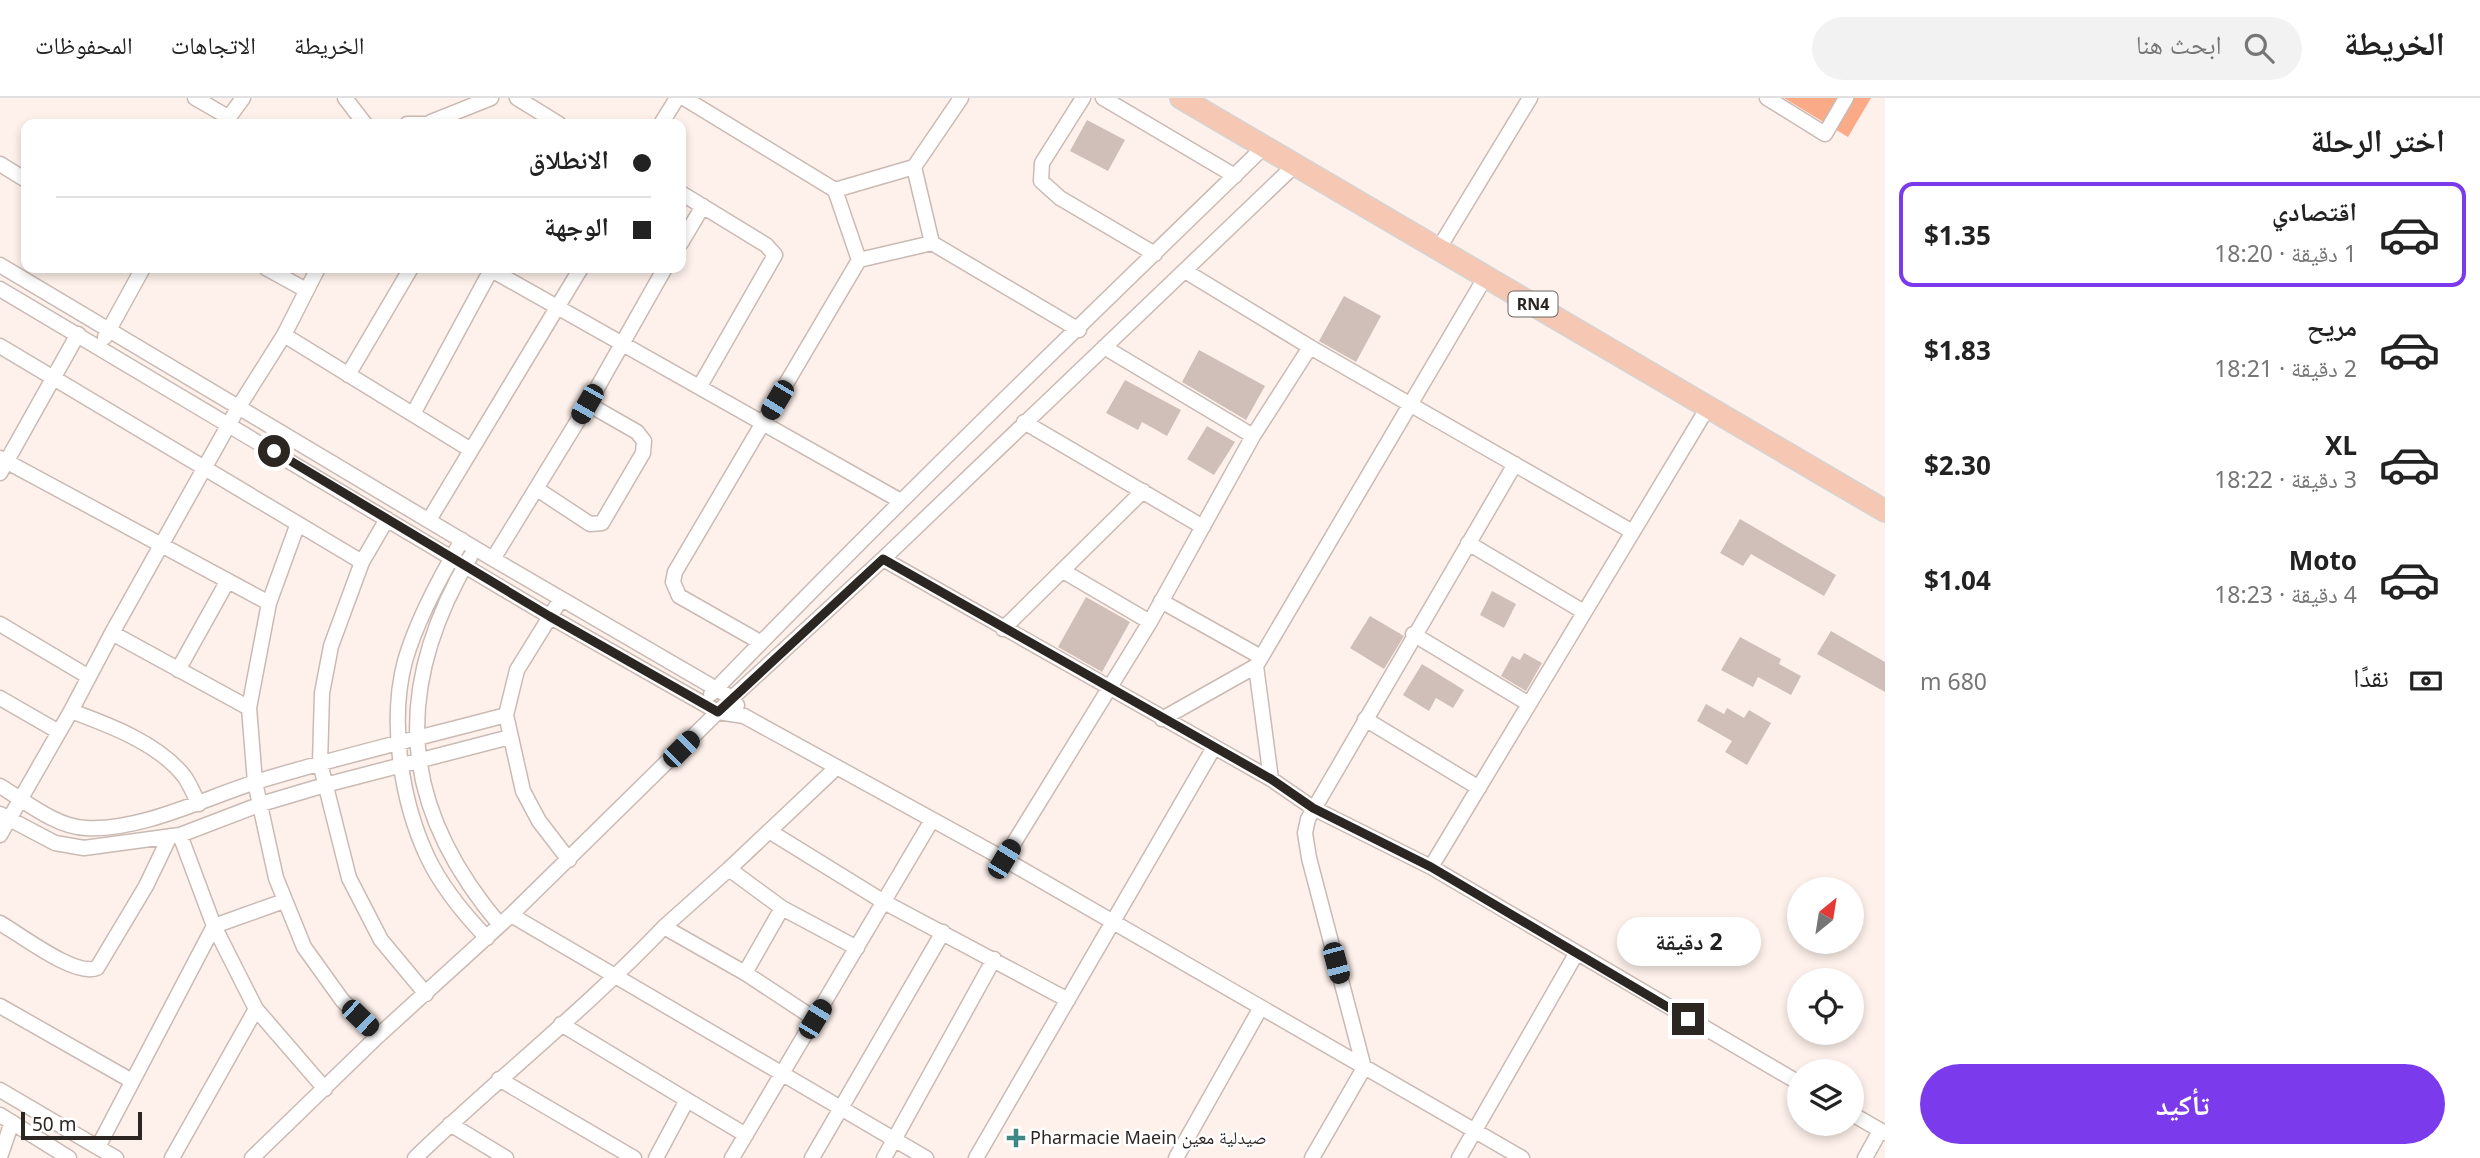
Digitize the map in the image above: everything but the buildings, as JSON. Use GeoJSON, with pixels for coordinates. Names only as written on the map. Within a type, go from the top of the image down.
{"type":"FeatureCollection","features":[{"type":"Feature","properties":{"kind":"main road","name":"RN4"},"geometry":{"type":"LineString","coordinates":[[1181,98],[1885,511]]}},
{"type":"Feature","properties":{"kind":"street"},"geometry":{"type":"LineString","coordinates":[[195,98],[223,119]]}},
{"type":"Feature","properties":{"kind":"street"},"geometry":{"type":"LineString","coordinates":[[227,119],[243,98]]}},
{"type":"Feature","properties":{"kind":"street"},"geometry":{"type":"LineString","coordinates":[[441,119],[491,98]]}},
{"type":"Feature","properties":{"kind":"street"},"geometry":{"type":"LineString","coordinates":[[517,98],[551,119]]}},
{"type":"Feature","properties":{"kind":"street"},"geometry":{"type":"LineString","coordinates":[[665,119],[677,98]]}},
{"type":"Feature","properties":{"kind":"street"},"geometry":{"type":"LineString","coordinates":[[684,98],[835,190],[859,260]]}},
{"type":"Feature","properties":{"kind":"street"},"geometry":{"type":"LineString","coordinates":[[835,190],[914,167],[961,98]]}},
{"type":"Feature","properties":{"kind":"street"},"geometry":{"type":"LineString","coordinates":[[1083,98],[1042,163],[1041,181],[1060,198],[1155,254]]}},
{"type":"Feature","properties":{"kind":"street"},"geometry":{"type":"LineString","coordinates":[[1102,98],[1235,176]]}},
{"type":"Feature","properties":{"kind":"street"},"geometry":{"type":"LineString","coordinates":[[1439,248],[1530,98]]}},
{"type":"Feature","properties":{"kind":"street"},"geometry":{"type":"LineString","coordinates":[[1767,98],[1825,134],[1846,98]]}},
{"type":"Feature","properties":{"kind":"street"},"geometry":{"type":"LineString","coordinates":[[348,99],[362,119]]}},
{"type":"Feature","properties":{"kind":"street"},"geometry":{"type":"LineString","coordinates":[[702,703],[899,500],[1079,330],[1265,146]]}},
{"type":"Feature","properties":{"kind":"street"},"geometry":{"type":"LineString","coordinates":[[0,164],[21,177]]}},
{"type":"Feature","properties":{"kind":"street"},"geometry":{"type":"LineString","coordinates":[[252,1158],[378,1036],[506,920],[732,698],[883,559],[1296,164]]}},
{"type":"Feature","properties":{"kind":"street"},"geometry":{"type":"LineString","coordinates":[[914,167],[932,243]]}},
{"type":"Feature","properties":{"kind":"street"},"geometry":{"type":"LineString","coordinates":[[686,196],[766,245],[775,255],[701,386]]}},
{"type":"Feature","properties":{"kind":"street"},"geometry":{"type":"LineString","coordinates":[[686,235],[703,206]]}},
{"type":"Feature","properties":{"kind":"street"},"geometry":{"type":"LineString","coordinates":[[760,642],[679,596],[673,582],[676,572],[859,260],[932,243],[1079,330]]}},
{"type":"Feature","properties":{"kind":"street"},"geometry":{"type":"LineString","coordinates":[[0,265],[493,559],[716,688],[732,698],[744,716]]}},
{"type":"Feature","properties":{"kind":"street"},"geometry":{"type":"LineString","coordinates":[[1185,271],[1310,347],[1631,531]]}},
{"type":"Feature","properties":{"kind":"street"},"geometry":{"type":"LineString","coordinates":[[100,347],[140,273]]}},
{"type":"Feature","properties":{"kind":"street"},"geometry":{"type":"LineString","coordinates":[[275,273],[306,290]]}},
{"type":"Feature","properties":{"kind":"street"},"geometry":{"type":"LineString","coordinates":[[0,835],[5,817],[20,798],[59,732],[159,547],[238,408],[284,335],[315,273]]}},
{"type":"Feature","properties":{"kind":"street"},"geometry":{"type":"LineString","coordinates":[[348,374],[408,273]]}},
{"type":"Feature","properties":{"kind":"street"},"geometry":{"type":"LineString","coordinates":[[413,414],[488,273]]}},
{"type":"Feature","properties":{"kind":"street"},"geometry":{"type":"LineString","coordinates":[[497,273],[557,308],[621,340],[899,500]]}},
{"type":"Feature","properties":{"kind":"street"},"geometry":{"type":"LineString","coordinates":[[429,520],[577,273]]}},
{"type":"Feature","properties":{"kind":"street"},"geometry":{"type":"LineString","coordinates":[[493,559],[537,489],[662,273]]}},
{"type":"Feature","properties":{"kind":"street"},"geometry":{"type":"LineString","coordinates":[[1162,719],[1258,662],[1486,276]]}},
{"type":"Feature","properties":{"kind":"street"},"geometry":{"type":"LineString","coordinates":[[0,289],[549,616],[718,712],[744,716],[1004,859],[1522,1158]]}},
{"type":"Feature","properties":{"kind":"street"},"geometry":{"type":"LineString","coordinates":[[78,334],[2,464],[269,603]]}},
{"type":"Feature","properties":{"kind":"street"},"geometry":{"type":"LineString","coordinates":[[284,335],[471,450]]}},
{"type":"Feature","properties":{"kind":"street"},"geometry":{"type":"LineString","coordinates":[[0,346],[297,526],[362,562]]}},
{"type":"Feature","properties":{"kind":"street"},"geometry":{"type":"LineString","coordinates":[[1104,347],[1253,436]]}},
{"type":"Feature","properties":{"kind":"street"},"geometry":{"type":"LineString","coordinates":[[1004,859],[1150,622],[1253,436],[1310,347]]}},
{"type":"Feature","properties":{"kind":"street"},"geometry":{"type":"LineString","coordinates":[[537,489],[590,524],[602,523],[645,447],[637,432],[587,404]]}},
{"type":"Feature","properties":{"kind":"street"},"geometry":{"type":"LineString","coordinates":[[1431,867],[1708,407]]}},
{"type":"Feature","properties":{"kind":"street"},"geometry":{"type":"LineString","coordinates":[[1024,422],[1203,527]]}},
{"type":"Feature","properties":{"kind":"street"},"geometry":{"type":"LineString","coordinates":[[1312,1158],[1364,1068],[1309,858],[1305,833],[1313,808],[1515,464]]}},
{"type":"Feature","properties":{"kind":"street"},"geometry":{"type":"LineString","coordinates":[[1003,629],[1143,491]]}},
{"type":"Feature","properties":{"kind":"street"},"geometry":{"type":"LineString","coordinates":[[387,519],[362,562],[331,646],[322,693],[320,763],[349,878],[381,940],[426,993]]}},
{"type":"Feature","properties":{"kind":"street"},"geometry":{"type":"LineString","coordinates":[[297,526],[269,603],[249,708],[256,782],[276,878],[304,947],[342,1000],[378,1036]]}},
{"type":"Feature","properties":{"kind":"street"},"geometry":{"type":"LineString","coordinates":[[1468,543],[1584,612]]}},
{"type":"Feature","properties":{"kind":"street"},"geometry":{"type":"LineString","coordinates":[[469,544],[418,625],[405,663],[400,743],[411,816],[427,857],[467,917],[487,938]]}},
{"type":"Feature","properties":{"kind":"street"},"geometry":{"type":"LineString","coordinates":[[883,559],[1213,749],[1271,779],[1313,808],[1431,867],[1787,1076]]}},
{"type":"Feature","properties":{"kind":"street"},"geometry":{"type":"LineString","coordinates":[[458,561],[421,672],[416,740],[428,803],[442,842],[472,891],[506,920],[616,977],[926,1158]]}},
{"type":"Feature","properties":{"kind":"street"},"geometry":{"type":"LineString","coordinates":[[1063,571],[1150,622]]}},
{"type":"Feature","properties":{"kind":"street"},"geometry":{"type":"LineString","coordinates":[[178,670],[227,582]]}},
{"type":"Feature","properties":{"kind":"street"},"geometry":{"type":"LineString","coordinates":[[561,599],[517,670],[506,715],[523,791],[539,821],[569,860]]}},
{"type":"Feature","properties":{"kind":"street"},"geometry":{"type":"LineString","coordinates":[[1161,601],[1258,662]]}},
{"type":"Feature","properties":{"kind":"street"},"geometry":{"type":"LineString","coordinates":[[0,624],[89,677]]}},
{"type":"Feature","properties":{"kind":"street"},"geometry":{"type":"LineString","coordinates":[[112,633],[249,708]]}},
{"type":"Feature","properties":{"kind":"street"},"geometry":{"type":"LineString","coordinates":[[1413,634],[1529,704]]}},
{"type":"Feature","properties":{"kind":"street"},"geometry":{"type":"LineString","coordinates":[[1258,662],[1271,779]]}},
{"type":"Feature","properties":{"kind":"street"},"geometry":{"type":"LineString","coordinates":[[0,698],[59,732]]}},
{"type":"Feature","properties":{"kind":"street"},"geometry":{"type":"LineString","coordinates":[[71,710],[110,726],[164,758],[184,776],[199,804]]}},
{"type":"Feature","properties":{"kind":"street"},"geometry":{"type":"LineString","coordinates":[[0,786],[75,826],[108,826],[199,804],[256,782],[320,763],[506,715]]}},
{"type":"Feature","properties":{"kind":"street"},"geometry":{"type":"LineString","coordinates":[[1365,719],[1479,788]]}},
{"type":"Feature","properties":{"kind":"street"},"geometry":{"type":"LineString","coordinates":[[5,817],[55,843],[84,848],[175,836],[261,804],[325,785],[510,737]]}},
{"type":"Feature","properties":{"kind":"street"},"geometry":{"type":"LineString","coordinates":[[976,1158],[1213,749]]}},
{"type":"Feature","properties":{"kind":"street"},"geometry":{"type":"LineString","coordinates":[[415,1158],[499,1079],[616,977],[664,928],[837,767]]}},
{"type":"Feature","properties":{"kind":"street"},"geometry":{"type":"LineString","coordinates":[[732,1158],[932,820]]}},
{"type":"Feature","properties":{"kind":"street"},"geometry":{"type":"LineString","coordinates":[[108,826],[113,844]]}},
{"type":"Feature","properties":{"kind":"street"},"geometry":{"type":"LineString","coordinates":[[769,831],[884,902],[1068,1000]]}},
{"type":"Feature","properties":{"kind":"street"},"geometry":{"type":"LineString","coordinates":[[0,923],[74,967],[89,971],[97,968],[175,836]]}},
{"type":"Feature","properties":{"kind":"street"},"geometry":{"type":"LineString","coordinates":[[175,836],[214,926],[256,1009],[325,1089]]}},
{"type":"Feature","properties":{"kind":"street"},"geometry":{"type":"LineString","coordinates":[[729,869],[782,908],[857,948]]}},
{"type":"Feature","properties":{"kind":"street"},"geometry":{"type":"LineString","coordinates":[[98,1147],[214,926],[284,901]]}},
{"type":"Feature","properties":{"kind":"street"},"geometry":{"type":"LineString","coordinates":[[745,973],[782,908]]}},
{"type":"Feature","properties":{"kind":"street"},"geometry":{"type":"LineString","coordinates":[[664,928],[745,973],[815,1019]]}},
{"type":"Feature","properties":{"kind":"street"},"geometry":{"type":"LineString","coordinates":[[811,1158],[943,932]]}},
{"type":"Feature","properties":{"kind":"street"},"geometry":{"type":"LineString","coordinates":[[1460,1158],[1576,954]]}},
{"type":"Feature","properties":{"kind":"street"},"geometry":{"type":"LineString","coordinates":[[884,1158],[994,959]]}},
{"type":"Feature","properties":{"kind":"street"},"geometry":{"type":"LineString","coordinates":[[0,1006],[132,1081]]}},
{"type":"Feature","properties":{"kind":"street"},"geometry":{"type":"LineString","coordinates":[[172,1158],[256,1009]]}},
{"type":"Feature","properties":{"kind":"street"},"geometry":{"type":"LineString","coordinates":[[1176,1158],[1260,1009]]}},
{"type":"Feature","properties":{"kind":"street"},"geometry":{"type":"LineString","coordinates":[[561,1024],[746,1135]]}},
{"type":"Feature","properties":{"kind":"street"},"geometry":{"type":"LineString","coordinates":[[499,1079],[634,1158]]}},
{"type":"Feature","properties":{"kind":"street"},"geometry":{"type":"LineString","coordinates":[[0,1090],[116,1158]]}},
{"type":"Feature","properties":{"kind":"street"},"geometry":{"type":"LineString","coordinates":[[656,1158],[688,1100]]}},
{"type":"Feature","properties":{"kind":"street"},"geometry":{"type":"LineString","coordinates":[[0,1157],[6,1119],[69,1158]]}},
{"type":"Feature","properties":{"kind":"street"},"geometry":{"type":"LineString","coordinates":[[1864,1121],[1883,1132],[1865,1158]]}},
{"type":"Feature","properties":{"kind":"street"},"geometry":{"type":"LineString","coordinates":[[450,1124],[506,1158]]}},
{"type":"Feature","properties":{"kind":"shaded area"},"geometry":{"type":"Polygon","coordinates":[[[1784,98],[1871,98],[1848,137],[1784,98]]]}},
{"type":"Feature","properties":{"kind":"place","name":"Pharmacie Maein صيدلية معين"},"geometry":{"type":"Point","coordinates":[1016,1138]}},
{"type":"Feature","properties":{"kind":"route"},"geometry":{"type":"LineString","coordinates":[[274,451],[549,616],[718,712],[883,559],[1213,749],[1271,779],[1313,808],[1431,867],[1688,1019]]}}]}
